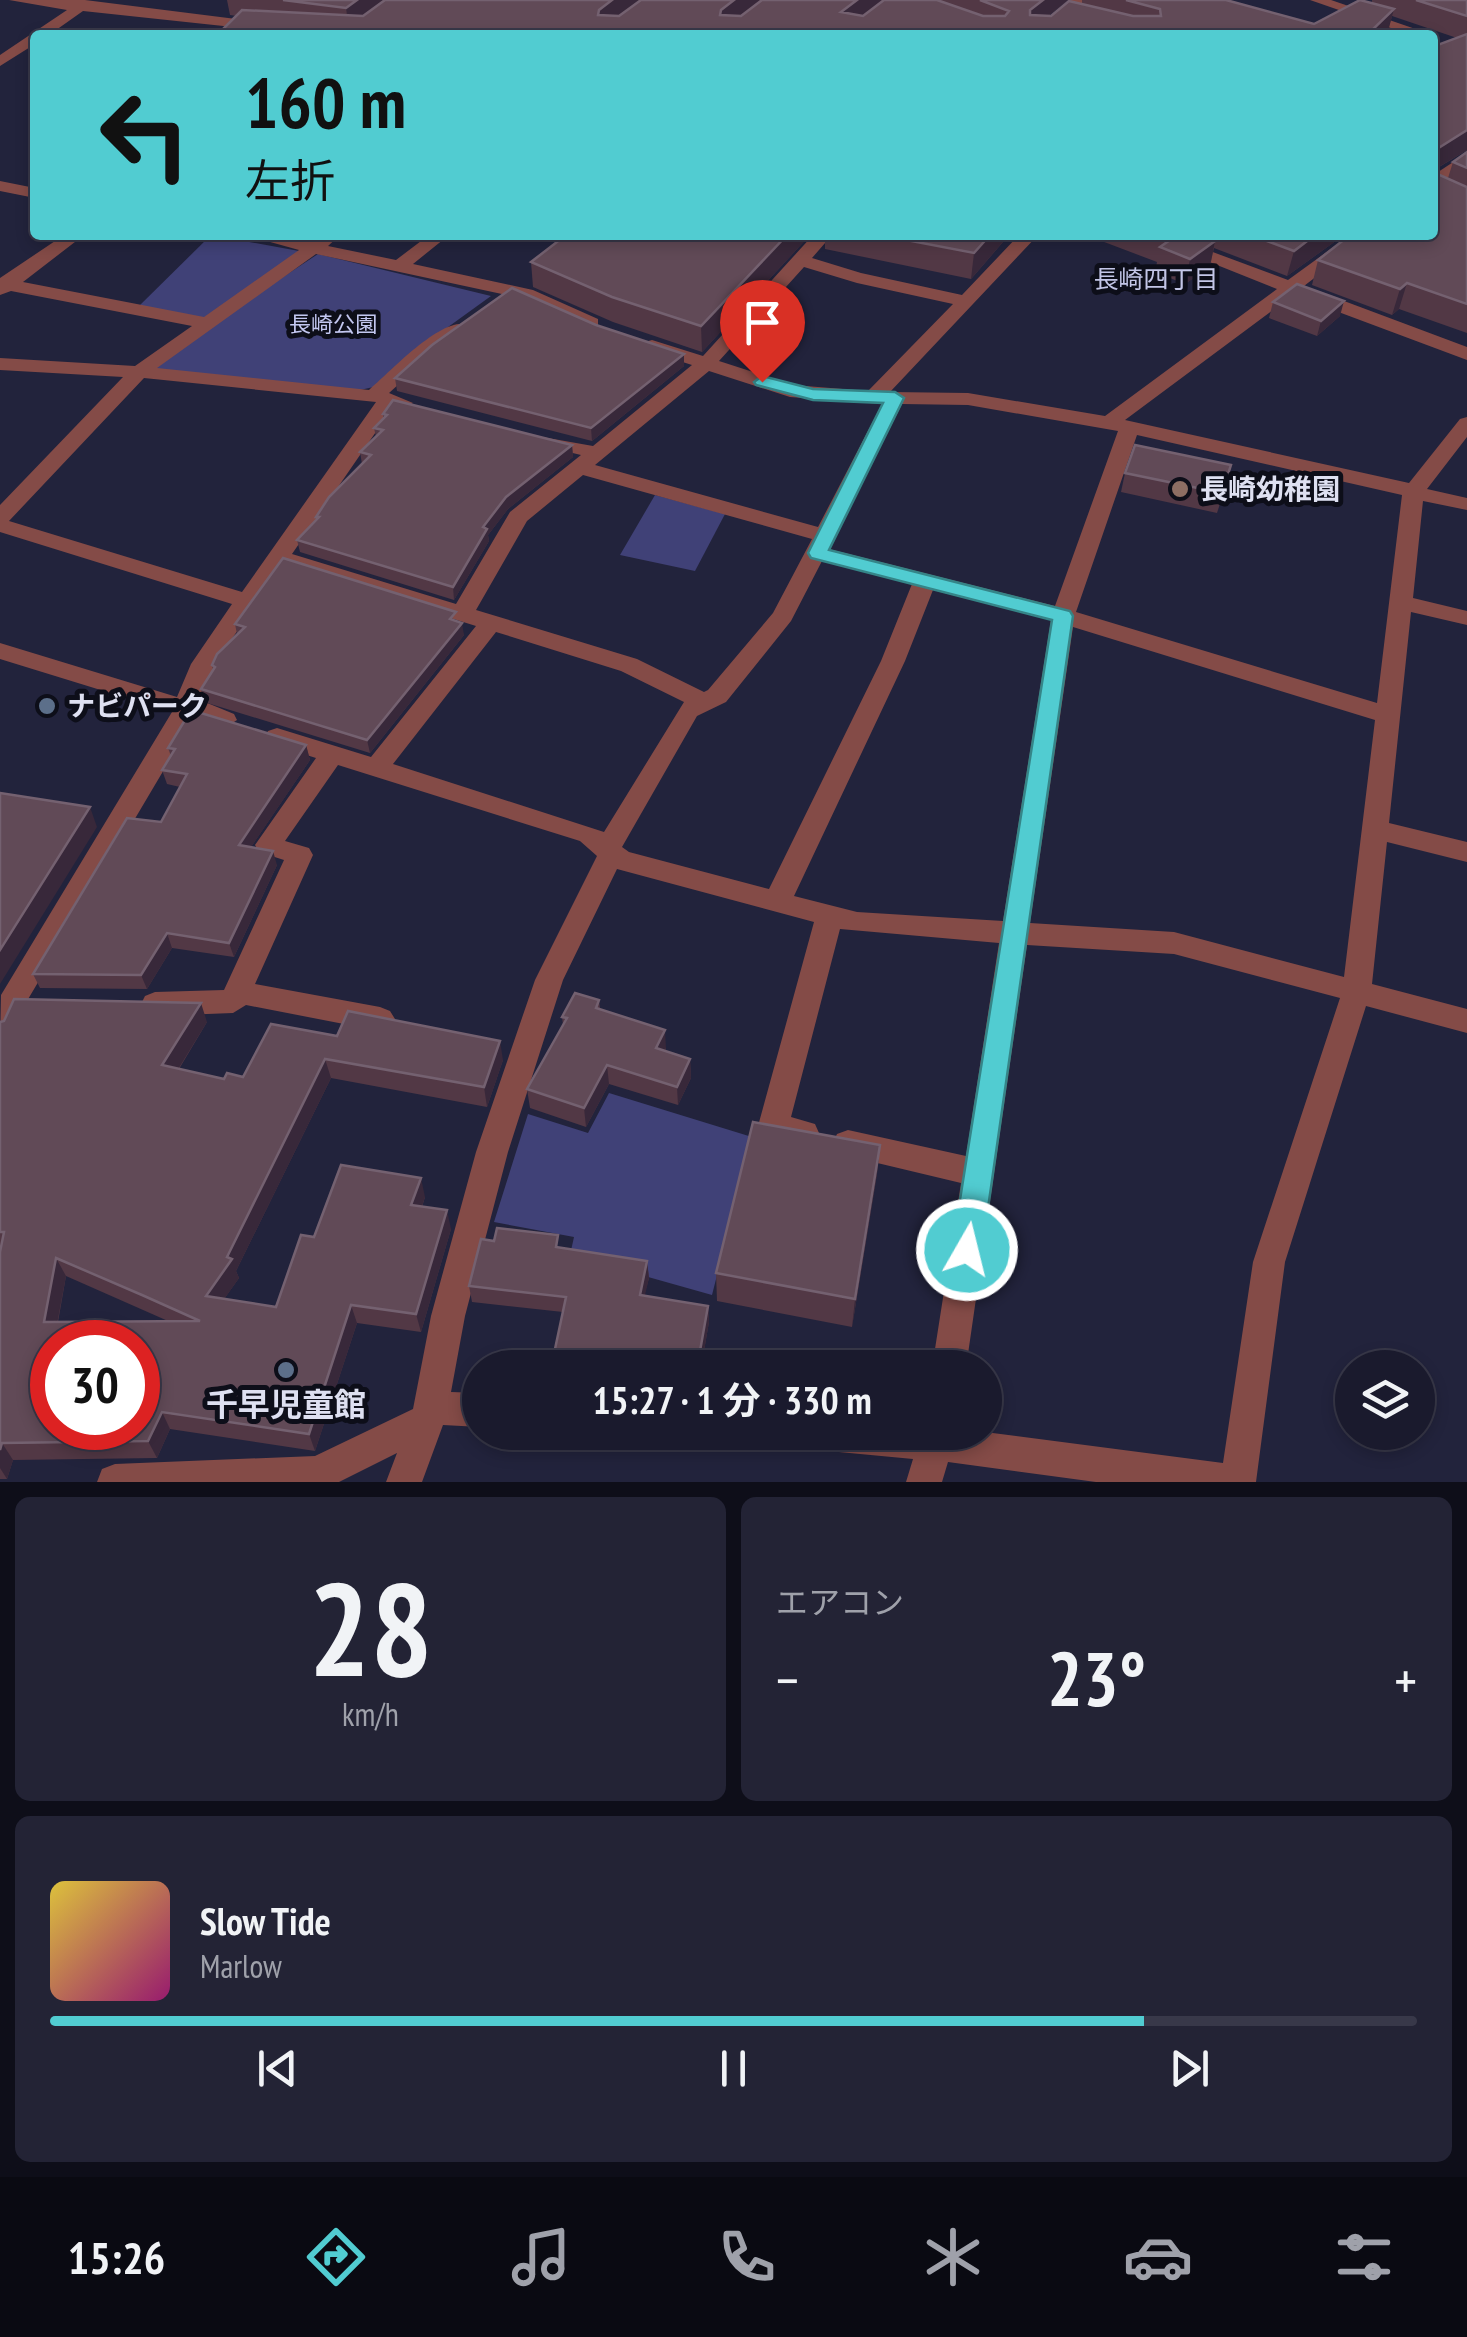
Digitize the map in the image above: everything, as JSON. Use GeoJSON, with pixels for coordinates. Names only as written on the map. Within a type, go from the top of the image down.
{"type":"FeatureCollection","features":[{"type":"Feature","properties":{"kind":"street"},"geometry":{"type":"LineString","coordinates":[[16,0],[84,3],[274,28]]}},
{"type":"Feature","properties":{"kind":"street"},"geometry":{"type":"LineString","coordinates":[[1042,30],[1080,0]]}},
{"type":"Feature","properties":{"kind":"street"},"geometry":{"type":"LineString","coordinates":[[1317,0],[1410,30]]}},
{"type":"Feature","properties":{"kind":"street"},"geometry":{"type":"LineString","coordinates":[[1332,27],[1371,0]]}},
{"type":"Feature","properties":{"kind":"street"},"geometry":{"type":"LineString","coordinates":[[46,30],[84,3]]}},
{"type":"Feature","properties":{"kind":"street"},"geometry":{"type":"LineString","coordinates":[[1062,14],[1079,18]]}},
{"type":"Feature","properties":{"kind":"street"},"geometry":{"type":"LineString","coordinates":[[0,62],[30,41]]}},
{"type":"Feature","properties":{"kind":"street"},"geometry":{"type":"LineString","coordinates":[[1438,191],[1467,158]]}},
{"type":"Feature","properties":{"kind":"street"},"geometry":{"type":"LineString","coordinates":[[0,186],[30,192]]}},
{"type":"Feature","properties":{"kind":"street"},"geometry":{"type":"LineString","coordinates":[[3,286],[68,240]]}},
{"type":"Feature","properties":{"kind":"street"},"geometry":{"type":"LineString","coordinates":[[273,240],[398,266],[521,285],[605,330]]}},
{"type":"Feature","properties":{"kind":"street"},"geometry":{"type":"LineString","coordinates":[[247,601],[0,522],[138,372],[324,240]]}},
{"type":"Feature","properties":{"kind":"street"},"geometry":{"type":"LineString","coordinates":[[398,266],[433,240]]}},
{"type":"Feature","properties":{"kind":"street"},"geometry":{"type":"LineString","coordinates":[[463,612],[518,517],[708,363],[819,240]]}},
{"type":"Feature","properties":{"kind":"street"},"geometry":{"type":"LineString","coordinates":[[404,1482],[429,1414],[453,1298],[527,1048],[550,980],[609,852],[688,710],[717,696],[783,616],[822,544],[884,398],[966,301],[1024,240]]}},
{"type":"Feature","properties":{"kind":"street"},"geometry":{"type":"LineString","coordinates":[[1163,240],[1467,354]]}},
{"type":"Feature","properties":{"kind":"street"},"geometry":{"type":"LineString","coordinates":[[1181,247],[1192,240]]}},
{"type":"Feature","properties":{"kind":"street"},"geometry":{"type":"LineString","coordinates":[[953,1350],[1063,616],[1120,423],[1288,287],[1355,240]]}},
{"type":"Feature","properties":{"kind":"street"},"geometry":{"type":"LineString","coordinates":[[800,260],[858,278],[966,301]]}},
{"type":"Feature","properties":{"kind":"street"},"geometry":{"type":"LineString","coordinates":[[4,1012],[181,723],[210,645],[347,466],[381,398],[424,350],[521,285]]}},
{"type":"Feature","properties":{"kind":"street"},"geometry":{"type":"LineString","coordinates":[[3,286],[208,323]]}},
{"type":"Feature","properties":{"kind":"street"},"geometry":{"type":"LineString","coordinates":[[633,340],[790,391],[884,398],[968,398],[1120,423],[1467,504]]}},
{"type":"Feature","properties":{"kind":"street"},"geometry":{"type":"LineString","coordinates":[[0,364],[138,372],[381,398],[422,408]]}},
{"type":"Feature","properties":{"kind":"street"},"geometry":{"type":"LineString","coordinates":[[1238,1482],[1268,1262],[1358,989],[1414,492],[1467,424]]}},
{"type":"Feature","properties":{"kind":"street"},"geometry":{"type":"LineString","coordinates":[[509,432],[598,453]]}},
{"type":"Feature","properties":{"kind":"street"},"geometry":{"type":"LineString","coordinates":[[579,468],[822,544],[925,581],[1063,616],[1388,715]]}},
{"type":"Feature","properties":{"kind":"street"},"geometry":{"type":"LineString","coordinates":[[278,558],[629,665],[704,702]]}},
{"type":"Feature","properties":{"kind":"street"},"geometry":{"type":"LineString","coordinates":[[777,902],[893,661],[925,581]]}},
{"type":"Feature","properties":{"kind":"street"},"geometry":{"type":"LineString","coordinates":[[1400,602],[1467,618]]}},
{"type":"Feature","properties":{"kind":"street"},"geometry":{"type":"LineString","coordinates":[[376,768],[492,621]]}},
{"type":"Feature","properties":{"kind":"street"},"geometry":{"type":"LineString","coordinates":[[0,651],[589,834],[609,852],[857,923],[1174,943],[1467,1021]]}},
{"type":"Feature","properties":{"kind":"street"},"geometry":{"type":"LineString","coordinates":[[123,1006],[234,1000],[300,856],[268,845],[333,754]]}},
{"type":"Feature","properties":{"kind":"street"},"geometry":{"type":"LineString","coordinates":[[1376,830],[1467,852]]}},
{"type":"Feature","properties":{"kind":"street"},"geometry":{"type":"LineString","coordinates":[[830,916],[773,1126],[978,1172]]}},
{"type":"Feature","properties":{"kind":"street"},"geometry":{"type":"LineString","coordinates":[[239,992],[412,1025]]}},
{"type":"Feature","properties":{"kind":"street"},"geometry":{"type":"LineString","coordinates":[[4,1012],[48,1004]]}},
{"type":"Feature","properties":{"kind":"street"},"geometry":{"type":"LineString","coordinates":[[488,1040],[527,1048]]}},
{"type":"Feature","properties":{"kind":"street"},"geometry":{"type":"LineString","coordinates":[[138,1481],[318,1474],[429,1414],[462,1411]]}},
{"type":"Feature","properties":{"kind":"street"},"geometry":{"type":"LineString","coordinates":[[1002,1448],[1230,1482]]}},
{"type":"Feature","properties":{"kind":"street"},"geometry":{"type":"LineString","coordinates":[[924,1482],[933,1450]]}},
{"type":"Feature","properties":{"kind":"green space","name":"長崎公園"},"geometry":{"type":"Polygon","coordinates":[[[206,240],[238,240],[299,251],[208,323],[136,309],[206,240]]]}},
{"type":"Feature","properties":{"kind":"green space","name":"長崎公園"},"geometry":{"type":"Polygon","coordinates":[[[318,254],[491,296],[419,348],[378,386],[360,390],[139,372],[318,254]]]}},
{"type":"Feature","properties":{"kind":"green space"},"geometry":{"type":"Polygon","coordinates":[[[655,495],[725,514],[695,571],[620,555],[655,495]]]}},
{"type":"Feature","properties":{"kind":"green space"},"geometry":{"type":"Polygon","coordinates":[[[609,1093],[752,1137],[712,1295],[570,1255],[574,1237],[494,1222],[528,1114],[588,1133],[609,1093]]]}},
{"type":"Feature","properties":{"kind":"building"},"geometry":{"type":"Polygon","coordinates":[[[283,0],[357,0],[346,8],[283,0]]]}},
{"type":"Feature","properties":{"kind":"building"},"geometry":{"type":"Polygon","coordinates":[[[385,0],[612,0],[598,15],[619,16],[641,0],[734,0],[720,15],[741,16],[762,0],[857,0],[841,12],[863,16],[884,0],[937,0],[983,16],[1005,16],[1009,11],[980,0],[1043,0],[1030,10],[1030,15],[1051,16],[1069,1],[1133,16],[1161,16],[1160,9],[1126,0],[1226,0],[1314,24],[1360,0],[1394,9],[1372,30],[222,30],[242,10],[363,16],[385,0]]]}},
{"type":"Feature","properties":{"kind":"building"},"geometry":{"type":"Polygon","coordinates":[[[1416,0],[1467,0],[1467,16],[1416,0]]]}},
{"type":"Feature","properties":{"kind":"building"},"geometry":{"type":"Polygon","coordinates":[[[1467,34],[1467,130],[1438,148],[1438,45],[1467,34]]]}},
{"type":"Feature","properties":{"kind":"building"},"geometry":{"type":"Polygon","coordinates":[[[1467,152],[1467,168],[1453,162],[1467,152]]]}},
{"type":"Feature","properties":{"kind":"building"},"geometry":{"type":"Polygon","coordinates":[[[1438,174],[1467,187],[1467,304],[1407,283],[1400,289],[1318,260],[1344,240],[1438,240],[1438,174]]]}},
{"type":"Feature","properties":{"kind":"building"},"geometry":{"type":"Polygon","coordinates":[[[560,240],[782,240],[701,326],[612,297],[531,262],[560,240]]]}},
{"type":"Feature","properties":{"kind":"building"},"geometry":{"type":"Polygon","coordinates":[[[906,240],[986,240],[974,253],[906,240]]]}},
{"type":"Feature","properties":{"kind":"building"},"geometry":{"type":"Polygon","coordinates":[[[1170,240],[1215,241],[1190,259],[1160,247],[1170,240]]]}},
{"type":"Feature","properties":{"kind":"building"},"geometry":{"type":"Polygon","coordinates":[[[1264,240],[1308,240],[1294,251],[1264,240]]]}},
{"type":"Feature","properties":{"kind":"building"},"geometry":{"type":"Polygon","coordinates":[[[1297,284],[1344,301],[1321,321],[1273,302],[1297,284]]]}},
{"type":"Feature","properties":{"kind":"building"},"geometry":{"type":"Polygon","coordinates":[[[512,288],[596,325],[684,354],[591,428],[395,378],[432,345],[512,288]]]}},
{"type":"Feature","properties":{"kind":"building"},"geometry":{"type":"Polygon","coordinates":[[[393,400],[572,445],[506,497],[483,527],[487,529],[453,587],[297,540],[319,517],[329,497],[371,455],[360,452],[383,430],[374,428],[387,415],[383,414],[393,400]]]}},
{"type":"Feature","properties":{"kind":"building"},"geometry":{"type":"Polygon","coordinates":[[[1135,445],[1231,465],[1222,493],[1125,473],[1135,445]]]}},
{"type":"Feature","properties":{"kind":"building"},"geometry":{"type":"Polygon","coordinates":[[[283,558],[456,612],[450,619],[462,623],[367,740],[201,689],[215,667],[212,665],[217,654],[245,627],[235,624],[283,558]]]}},
{"type":"Feature","properties":{"kind":"building"},"geometry":{"type":"Polygon","coordinates":[[[191,710],[306,745],[239,845],[273,851],[229,943],[167,933],[141,975],[33,974],[127,818],[161,822],[187,774],[162,770],[175,749],[168,748],[191,710]]]}},
{"type":"Feature","properties":{"kind":"building"},"geometry":{"type":"Polygon","coordinates":[[[0,793],[90,807],[0,950],[0,793]]]}},
{"type":"Feature","properties":{"kind":"building"},"geometry":{"type":"Polygon","coordinates":[[[575,993],[599,1000],[596,1008],[665,1030],[656,1048],[690,1059],[677,1087],[607,1065],[584,1108],[527,1089],[567,1018],[562,1017],[575,993]]]}},
{"type":"Feature","properties":{"kind":"building"},"geometry":{"type":"Polygon","coordinates":[[[14,999],[201,1003],[162,1065],[224,1079],[227,1073],[243,1077],[271,1024],[337,1036],[348,1011],[500,1041],[484,1087],[325,1059],[227,1257],[232,1259],[206,1296],[276,1307],[301,1235],[314,1237],[341,1165],[421,1178],[411,1205],[447,1210],[416,1314],[351,1305],[309,1434],[162,1412],[160,1416],[160,1321],[200,1321],[56,1258],[44,1320],[30,1320],[30,1443],[2,1443],[0,1450],[0,1252],[4,1232],[0,1232],[0,1022],[14,999]]]}},
{"type":"Feature","properties":{"kind":"building"},"geometry":{"type":"Polygon","coordinates":[[[753,1122],[880,1145],[855,1299],[716,1273],[753,1122]]]}},
{"type":"Feature","properties":{"kind":"building"},"geometry":{"type":"Polygon","coordinates":[[[497,1228],[558,1235],[556,1247],[647,1261],[640,1295],[708,1306],[700,1350],[555,1350],[566,1297],[469,1286],[481,1239],[494,1241],[497,1228]]]}},
{"type":"Feature","properties":{"kind":"place","name":"長崎幼稚園"},"geometry":{"type":"Point","coordinates":[1180,489]}},
{"type":"Feature","properties":{"kind":"place","name":"ナビパーク"},"geometry":{"type":"Point","coordinates":[47,706]}},
{"type":"Feature","properties":{"kind":"place","name":"千早児童館"},"geometry":{"type":"Point","coordinates":[286,1370]}},
{"type":"Feature","properties":{"kind":"district","name":"長崎四丁目"},"geometry":{"type":"Point","coordinates":[1156,279]}},
{"type":"Feature","properties":{"kind":"route"},"geometry":{"type":"LineString","coordinates":[[762,382],[813,394],[895,398],[818,553],[1063,616],[967,1250]]}}]}
